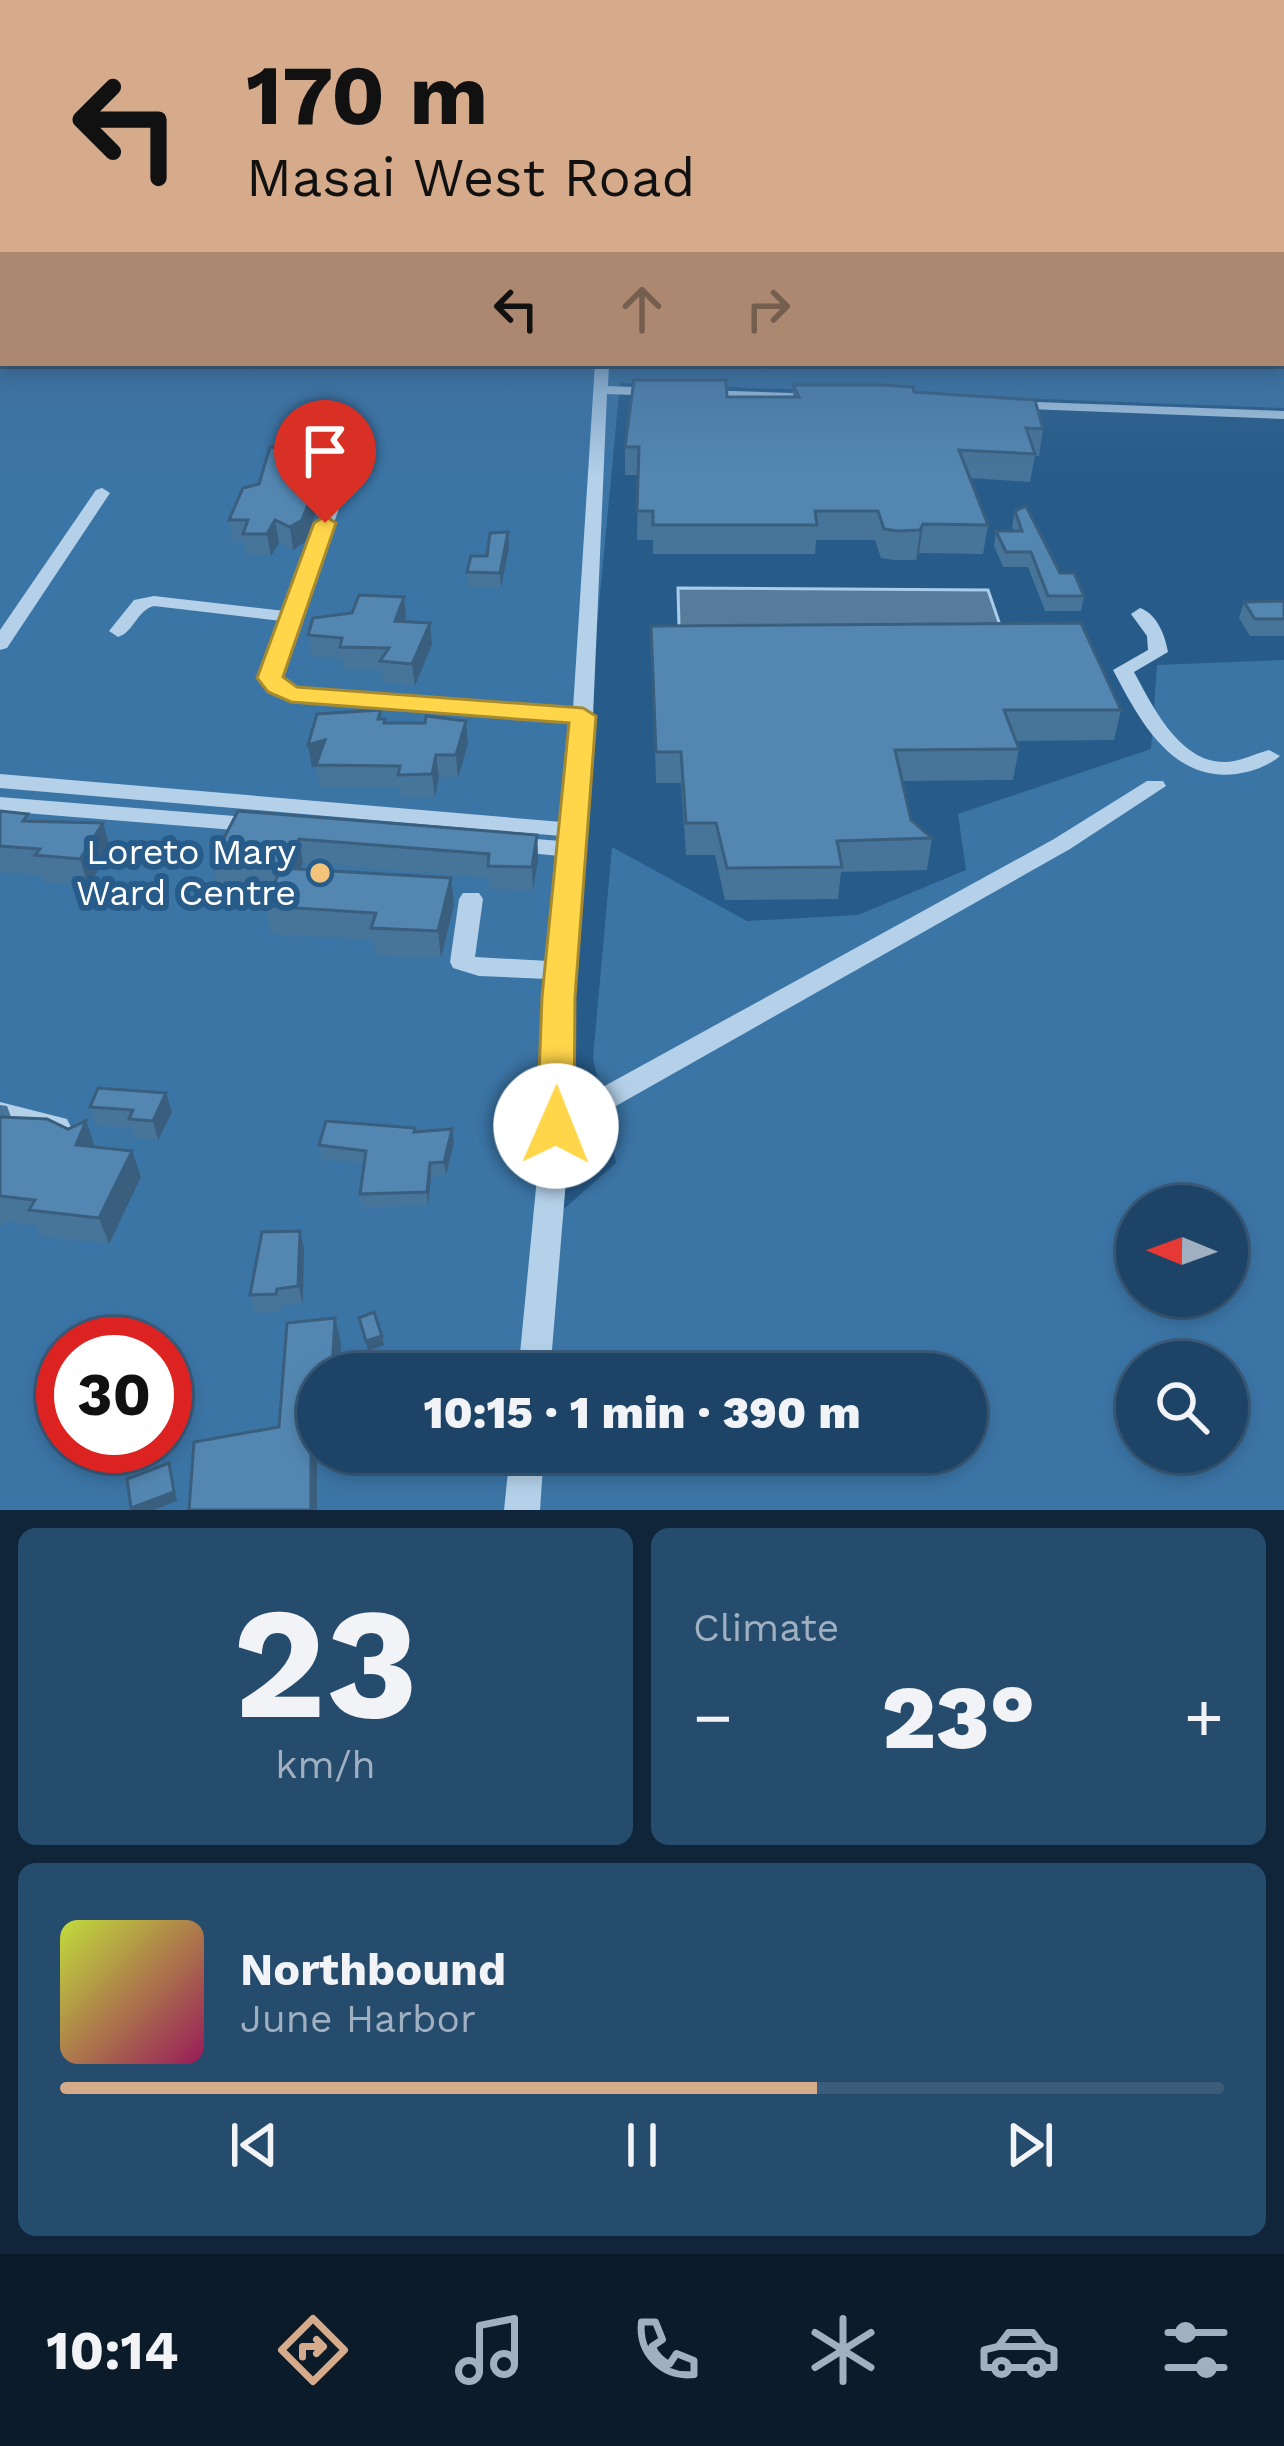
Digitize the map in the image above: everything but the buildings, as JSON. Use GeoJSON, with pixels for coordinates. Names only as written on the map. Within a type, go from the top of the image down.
{"type":"FeatureCollection","features":[{"type":"Feature","properties":{"kind":"street"},"geometry":{"type":"LineString","coordinates":[[536,1353],[556,1126],[560,971],[583,716],[602,366]]}},
{"type":"Feature","properties":{"kind":"street"},"geometry":{"type":"LineString","coordinates":[[600,390],[669,393]]}},
{"type":"Feature","properties":{"kind":"street"},"geometry":{"type":"LineString","coordinates":[[692,394],[831,399]]}},
{"type":"Feature","properties":{"kind":"street"},"geometry":{"type":"LineString","coordinates":[[993,405],[1284,415]]}},
{"type":"Feature","properties":{"kind":"street"},"geometry":{"type":"LineString","coordinates":[[340,483],[270,678],[291,694],[583,716]]}},
{"type":"Feature","properties":{"kind":"street"},"geometry":{"type":"LineString","coordinates":[[0,644],[102,493]]}},
{"type":"Feature","properties":{"kind":"street"},"geometry":{"type":"LineString","coordinates":[[118,631],[140,604],[154,602],[291,617]]}},
{"type":"Feature","properties":{"kind":"street"},"geometry":{"type":"LineString","coordinates":[[1140,614],[1156,636],[1158,652],[1123,670],[1153,725],[1186,760],[1214,768],[1252,766],[1269,756]]}},
{"type":"Feature","properties":{"kind":"street"},"geometry":{"type":"LineString","coordinates":[[0,782],[570,839]]}},
{"type":"Feature","properties":{"kind":"street"},"geometry":{"type":"LineString","coordinates":[[556,1126],[1062,844],[1155,786]]}},
{"type":"Feature","properties":{"kind":"street"},"geometry":{"type":"LineString","coordinates":[[0,804],[570,839]]}},
{"type":"Feature","properties":{"kind":"street"},"geometry":{"type":"LineString","coordinates":[[471,899],[462,962],[479,968],[560,971]]}},
{"type":"Feature","properties":{"kind":"street"},"geometry":{"type":"LineString","coordinates":[[0,1113],[53,1125],[76,1140]]}},
{"type":"Feature","properties":{"kind":"street"},"geometry":{"type":"LineString","coordinates":[[522,1510],[525,1473]]}},
{"type":"Feature","properties":{"kind":"shaded area"},"geometry":{"type":"Polygon","coordinates":[[[0,366],[1284,366],[1284,408],[620,383],[540,1230],[616,1163],[593,1058],[612,847],[747,921],[858,915],[966,870],[958,814],[1151,749],[1157,665],[1284,660],[1284,1510],[0,1510],[0,366]]]}},
{"type":"Feature","properties":{"kind":"shaded area"},"geometry":{"type":"Polygon","coordinates":[[[678,588],[988,590],[1001,628],[679,626],[678,588]]]}},
{"type":"Feature","properties":{"kind":"place","name":"Loreto Mary Ward Centre"},"geometry":{"type":"Point","coordinates":[320,873]}},
{"type":"Feature","properties":{"kind":"route"},"geometry":{"type":"LineString","coordinates":[[325,523],[270,678],[278,687],[291,694],[583,716],[558,997],[556,1126]]}}]}
